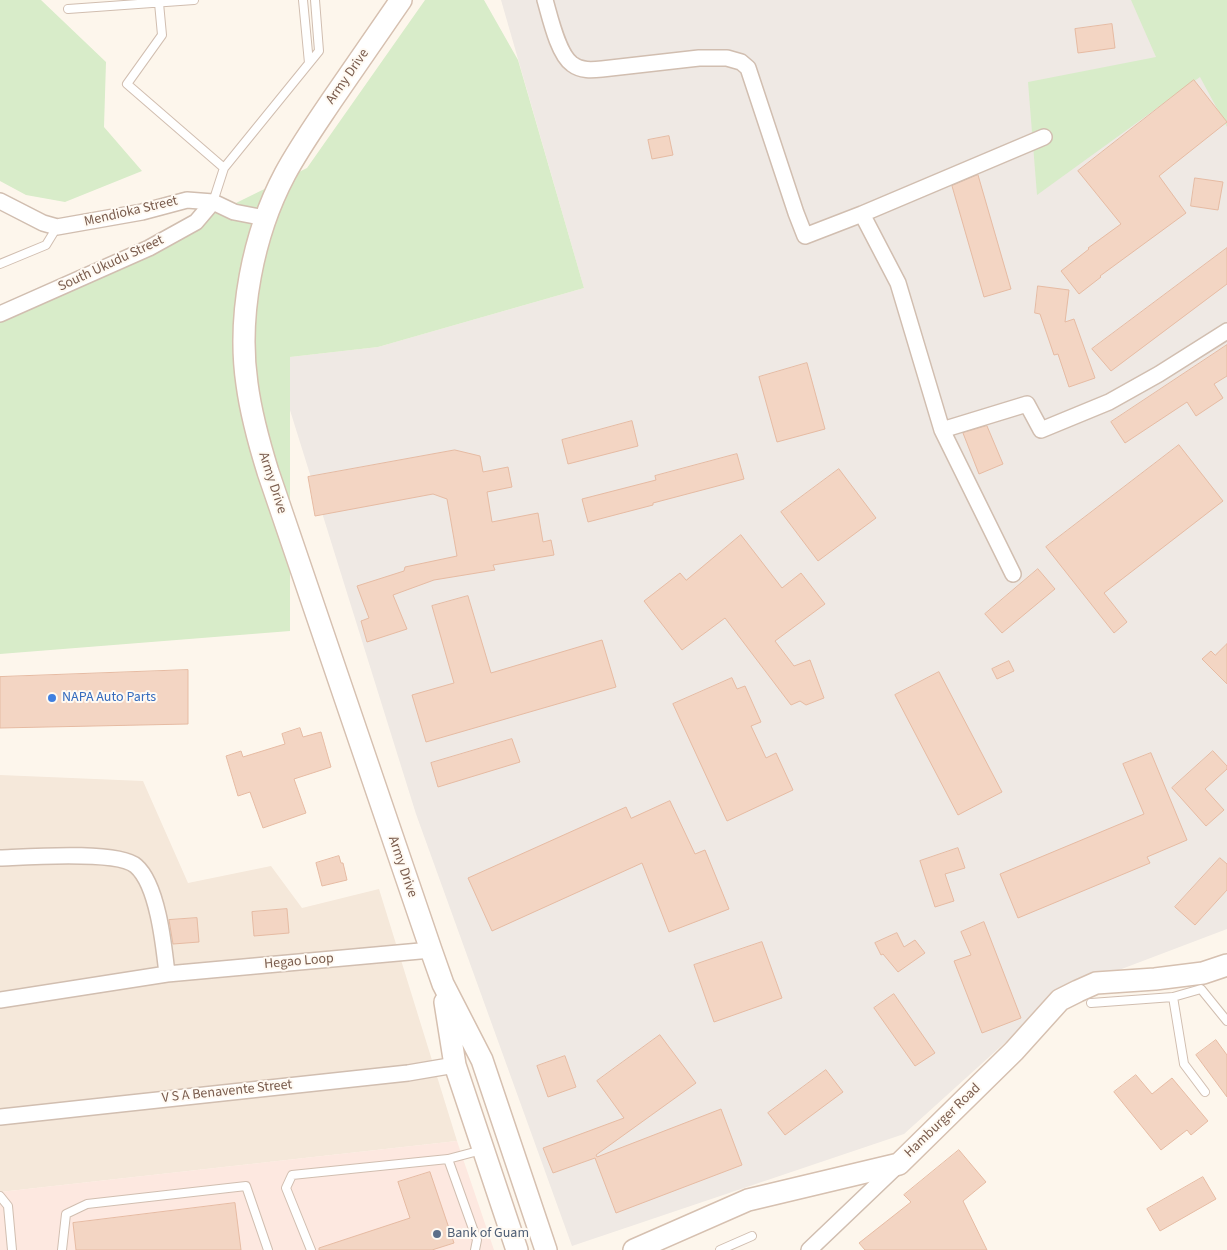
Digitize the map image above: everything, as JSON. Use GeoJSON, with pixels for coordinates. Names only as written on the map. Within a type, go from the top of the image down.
{"type":"FeatureCollection","features":[{"type":"Feature","properties":{"kind":"main road","name":"Army Drive"},"geometry":{"type":"LineString","coordinates":[[402,0],[299,150],[285,173],[265,218],[252,269],[244,326],[246,382],[253,418],[268,472],[431,950],[443,984],[482,1060],[546,1250]]}},
{"type":"Feature","properties":{"kind":"main road","name":"Hamburger Road"},"geometry":{"type":"LineString","coordinates":[[634,1250],[748,1200],[899,1164],[1014,1051],[1060,1000],[1096,983],[1156,979],[1200,982],[1227,965]]}},
{"type":"Feature","properties":{"kind":"main road","name":"Army Drive"},"geometry":{"type":"LineString","coordinates":[[443,984],[454,1066],[517,1250]]}},
{"type":"Feature","properties":{"kind":"street"},"geometry":{"type":"LineString","coordinates":[[545,0],[565,57],[573,65],[587,70],[699,58],[727,58],[740,62],[748,68],[805,236],[1044,137]]}},
{"type":"Feature","properties":{"kind":"street","name":"Mendioka Street"},"geometry":{"type":"LineString","coordinates":[[57,227],[142,212],[187,200],[213,202],[234,212],[265,218]]}},
{"type":"Feature","properties":{"kind":"street"},"geometry":{"type":"LineString","coordinates":[[0,201],[43,223],[57,227]]}},
{"type":"Feature","properties":{"kind":"street","name":"South Ukudu Street"},"geometry":{"type":"LineString","coordinates":[[0,314],[149,248],[196,222],[213,202]]}},
{"type":"Feature","properties":{"kind":"street"},"geometry":{"type":"LineString","coordinates":[[862,214],[898,283],[942,430],[1013,574]]}},
{"type":"Feature","properties":{"kind":"street"},"geometry":{"type":"LineString","coordinates":[[942,430],[1027,404],[1041,430],[1109,402],[1227,332]]}},
{"type":"Feature","properties":{"kind":"street"},"geometry":{"type":"LineString","coordinates":[[0,858],[111,857],[136,865],[148,883],[162,928],[167,974]]}},
{"type":"Feature","properties":{"kind":"street","name":"Hegao Loop"},"geometry":{"type":"LineString","coordinates":[[0,1000],[167,974],[431,950]]}},
{"type":"Feature","properties":{"kind":"street","name":"V S A Benavente Street"},"geometry":{"type":"LineString","coordinates":[[0,1117],[408,1073],[454,1066]]}},
{"type":"Feature","properties":{"kind":"street"},"geometry":{"type":"LineString","coordinates":[[809,1250],[821,1245],[899,1164]]}},
{"type":"Feature","properties":{"kind":"lane"},"geometry":{"type":"LineString","coordinates":[[68,9],[194,0]]}},
{"type":"Feature","properties":{"kind":"lane"},"geometry":{"type":"LineString","coordinates":[[303,0],[309,63]]}},
{"type":"Feature","properties":{"kind":"lane"},"geometry":{"type":"LineString","coordinates":[[213,202],[224,168],[319,50],[314,0]]}},
{"type":"Feature","properties":{"kind":"lane"},"geometry":{"type":"LineString","coordinates":[[158,3],[162,35],[127,84],[224,168]]}},
{"type":"Feature","properties":{"kind":"lane"},"geometry":{"type":"LineString","coordinates":[[0,264],[46,245],[57,227]]}},
{"type":"Feature","properties":{"kind":"lane"},"geometry":{"type":"LineString","coordinates":[[1091,1003],[1173,996],[1200,982],[1227,1021]]}},
{"type":"Feature","properties":{"kind":"lane"},"geometry":{"type":"LineString","coordinates":[[1173,996],[1184,1064],[1206,1092]]}},
{"type":"Feature","properties":{"kind":"lane"},"geometry":{"type":"LineString","coordinates":[[312,1250],[286,1188],[292,1175],[448,1159],[483,1150]]}},
{"type":"Feature","properties":{"kind":"lane"},"geometry":{"type":"LineString","coordinates":[[448,1159],[477,1240],[475,1250]]}},
{"type":"Feature","properties":{"kind":"lane"},"geometry":{"type":"LineString","coordinates":[[62,1250],[66,1214],[87,1204],[246,1186],[268,1250]]}},
{"type":"Feature","properties":{"kind":"lane"},"geometry":{"type":"LineString","coordinates":[[0,1196],[8,1206],[12,1250]]}},
{"type":"Feature","properties":{"kind":"lane"},"geometry":{"type":"LineString","coordinates":[[720,1250],[752,1236]]}},
{"type":"Feature","properties":{"kind":"shaded area"},"geometry":{"type":"Polygon","coordinates":[[[501,0],[1227,0],[1227,929],[1061,992],[904,1134],[572,1246],[416,814],[289,407],[290,357],[378,347],[584,288],[501,0]]]}},
{"type":"Feature","properties":{"kind":"shaded area"},"geometry":{"type":"Polygon","coordinates":[[[0,775],[143,781],[188,883],[271,866],[302,908],[379,889],[457,1141],[0,1192],[0,775]]]}},
{"type":"Feature","properties":{"kind":"shaded area"},"geometry":{"type":"Polygon","coordinates":[[[457,1141],[494,1250],[0,1250],[0,1192],[457,1141]]]}},
{"type":"Feature","properties":{"kind":"green space"},"geometry":{"type":"Polygon","coordinates":[[[0,0],[41,0],[106,62],[104,127],[142,171],[65,202],[26,195],[0,181],[0,0]]]}},
{"type":"Feature","properties":{"kind":"green space"},"geometry":{"type":"Polygon","coordinates":[[[425,0],[484,0],[518,60],[584,288],[378,347],[290,357],[290,631],[0,654],[0,313],[100,270],[307,168],[425,0]]]}},
{"type":"Feature","properties":{"kind":"green space"},"geometry":{"type":"Polygon","coordinates":[[[1131,0],[1227,0],[1227,127],[1200,77],[1037,195],[1028,82],[1156,57],[1131,0]]]}},
{"type":"Feature","properties":{"kind":"building"},"geometry":{"type":"Polygon","coordinates":[[[1112,24],[1115,48],[1078,53],[1075,29],[1112,24]]]}},
{"type":"Feature","properties":{"kind":"building"},"geometry":{"type":"Polygon","coordinates":[[[1194,80],[1227,122],[1159,176],[1186,213],[1100,276],[1079,294],[1061,271],[1121,224],[1078,171],[1194,80]]]}},
{"type":"Feature","properties":{"kind":"building"},"geometry":{"type":"Polygon","coordinates":[[[669,136],[673,155],[652,159],[648,140],[669,136]]]}},
{"type":"Feature","properties":{"kind":"building"},"geometry":{"type":"Polygon","coordinates":[[[978,175],[1011,289],[984,297],[952,186],[978,175]]]}},
{"type":"Feature","properties":{"kind":"building"},"geometry":{"type":"Polygon","coordinates":[[[1195,178],[1223,182],[1218,210],[1191,206],[1195,178]]]}},
{"type":"Feature","properties":{"kind":"building"},"geometry":{"type":"Polygon","coordinates":[[[1227,248],[1227,284],[1111,371],[1092,349],[1227,248]]]}},
{"type":"Feature","properties":{"kind":"building"},"geometry":{"type":"Polygon","coordinates":[[[1038,286],[1069,290],[1065,322],[1074,319],[1095,378],[1069,387],[1058,354],[1054,355],[1040,314],[1035,313],[1038,286]]]}},
{"type":"Feature","properties":{"kind":"building"},"geometry":{"type":"Polygon","coordinates":[[[1227,345],[1227,376],[1214,384],[1223,398],[1196,416],[1187,402],[1125,443],[1111,422],[1227,345]]]}},
{"type":"Feature","properties":{"kind":"building"},"geometry":{"type":"Polygon","coordinates":[[[807,363],[825,429],[777,442],[759,377],[807,363]]]}},
{"type":"Feature","properties":{"kind":"building"},"geometry":{"type":"Polygon","coordinates":[[[632,421],[638,446],[568,464],[562,440],[632,421]]]}},
{"type":"Feature","properties":{"kind":"building"},"geometry":{"type":"Polygon","coordinates":[[[987,426],[1003,464],[979,474],[963,433],[987,426]]]}},
{"type":"Feature","properties":{"kind":"building"},"geometry":{"type":"Polygon","coordinates":[[[1179,445],[1223,501],[1104,593],[1127,622],[1114,633],[1046,547],[1179,445]]]}},
{"type":"Feature","properties":{"kind":"building"},"geometry":{"type":"Polygon","coordinates":[[[455,450],[480,456],[483,472],[508,467],[512,487],[487,492],[492,522],[538,513],[543,542],[551,540],[554,555],[493,565],[495,570],[434,580],[393,595],[407,629],[367,642],[361,621],[369,618],[357,586],[404,571],[405,567],[457,556],[447,499],[433,494],[315,516],[308,477],[455,450]]]}},
{"type":"Feature","properties":{"kind":"building"},"geometry":{"type":"Polygon","coordinates":[[[737,454],[744,479],[588,522],[582,499],[656,480],[655,476],[737,454]]]}},
{"type":"Feature","properties":{"kind":"building"},"geometry":{"type":"Polygon","coordinates":[[[839,469],[876,518],[818,561],[781,512],[839,469]]]}},
{"type":"Feature","properties":{"kind":"building"},"geometry":{"type":"Polygon","coordinates":[[[741,535],[782,588],[801,573],[825,604],[775,641],[794,666],[810,660],[824,698],[806,705],[800,701],[791,705],[725,618],[682,650],[644,601],[680,573],[686,580],[741,535]]]}},
{"type":"Feature","properties":{"kind":"building"},"geometry":{"type":"Polygon","coordinates":[[[1038,569],[1055,589],[1002,633],[985,614],[1038,569]]]}},
{"type":"Feature","properties":{"kind":"building"},"geometry":{"type":"Polygon","coordinates":[[[468,596],[491,673],[602,640],[616,687],[426,742],[412,695],[454,683],[432,606],[468,596]]]}},
{"type":"Feature","properties":{"kind":"building"},"geometry":{"type":"Polygon","coordinates":[[[1227,644],[1227,684],[1202,659],[1211,651],[1215,655],[1227,644]]]}},
{"type":"Feature","properties":{"kind":"building"},"geometry":{"type":"Polygon","coordinates":[[[1009,661],[1014,671],[997,679],[992,669],[1009,661]]]}},
{"type":"Feature","properties":{"kind":"building"},"geometry":{"type":"Polygon","coordinates":[[[188,670],[188,724],[0,728],[0,677],[188,670]]]}},
{"type":"Feature","properties":{"kind":"building"},"geometry":{"type":"Polygon","coordinates":[[[939,672],[1002,792],[958,815],[895,695],[939,672]]]}},
{"type":"Feature","properties":{"kind":"building"},"geometry":{"type":"Polygon","coordinates":[[[732,678],[737,689],[745,686],[761,722],[751,726],[766,758],[776,753],[793,790],[727,821],[673,704],[732,678]]]}},
{"type":"Feature","properties":{"kind":"building"},"geometry":{"type":"Polygon","coordinates":[[[300,728],[303,737],[321,732],[331,767],[294,779],[306,813],[263,828],[250,792],[238,796],[226,756],[241,751],[243,757],[285,744],[282,734],[300,728]]]}},
{"type":"Feature","properties":{"kind":"building"},"geometry":{"type":"Polygon","coordinates":[[[512,739],[520,762],[438,787],[431,763],[512,739]]]}},
{"type":"Feature","properties":{"kind":"building"},"geometry":{"type":"Polygon","coordinates":[[[1213,751],[1227,766],[1227,769],[1205,789],[1224,810],[1206,826],[1172,788],[1213,751]]]}},
{"type":"Feature","properties":{"kind":"building"},"geometry":{"type":"Polygon","coordinates":[[[1151,753],[1187,840],[1147,857],[1150,863],[1018,918],[1000,874],[1144,814],[1123,764],[1151,753]]]}},
{"type":"Feature","properties":{"kind":"building"},"geometry":{"type":"Polygon","coordinates":[[[670,801],[695,854],[705,850],[729,909],[669,932],[642,863],[492,931],[468,878],[626,807],[631,818],[670,801]]]}},
{"type":"Feature","properties":{"kind":"building"},"geometry":{"type":"Polygon","coordinates":[[[958,848],[965,868],[945,874],[954,901],[935,907],[920,861],[958,848]]]}},
{"type":"Feature","properties":{"kind":"building"},"geometry":{"type":"Polygon","coordinates":[[[339,856],[341,863],[343,863],[347,880],[322,886],[316,863],[339,856]]]}},
{"type":"Feature","properties":{"kind":"building"},"geometry":{"type":"Polygon","coordinates":[[[1220,858],[1227,864],[1227,890],[1195,925],[1175,907],[1220,858]]]}},
{"type":"Feature","properties":{"kind":"building"},"geometry":{"type":"Polygon","coordinates":[[[287,909],[289,933],[254,936],[252,912],[287,909]]]}},
{"type":"Feature","properties":{"kind":"building"},"geometry":{"type":"Polygon","coordinates":[[[197,918],[199,942],[173,944],[169,920],[197,918]]]}},
{"type":"Feature","properties":{"kind":"building"},"geometry":{"type":"Polygon","coordinates":[[[984,922],[1021,1018],[982,1033],[954,961],[971,955],[961,932],[984,922]]]}},
{"type":"Feature","properties":{"kind":"building"},"geometry":{"type":"Polygon","coordinates":[[[897,933],[904,947],[915,940],[925,953],[898,972],[883,954],[881,955],[875,943],[897,933]]]}},
{"type":"Feature","properties":{"kind":"building"},"geometry":{"type":"Polygon","coordinates":[[[762,942],[782,998],[714,1022],[694,965],[762,942]]]}},
{"type":"Feature","properties":{"kind":"building"},"geometry":{"type":"Polygon","coordinates":[[[894,994],[935,1053],[915,1066],[874,1008],[894,994]]]}},
{"type":"Feature","properties":{"kind":"building"},"geometry":{"type":"Polygon","coordinates":[[[660,1035],[696,1083],[596,1155],[597,1157],[721,1109],[742,1165],[616,1213],[595,1158],[553,1173],[543,1148],[624,1118],[597,1081],[660,1035]]]}},
{"type":"Feature","properties":{"kind":"building"},"geometry":{"type":"Polygon","coordinates":[[[1216,1040],[1227,1055],[1227,1097],[1196,1055],[1216,1040]]]}},
{"type":"Feature","properties":{"kind":"building"},"geometry":{"type":"Polygon","coordinates":[[[565,1056],[576,1087],[548,1097],[537,1066],[565,1056]]]}},
{"type":"Feature","properties":{"kind":"building"},"geometry":{"type":"Polygon","coordinates":[[[826,1070],[843,1092],[785,1135],[768,1113],[826,1070]]]}},
{"type":"Feature","properties":{"kind":"building"},"geometry":{"type":"Polygon","coordinates":[[[1136,1075],[1152,1094],[1172,1078],[1208,1121],[1191,1135],[1187,1130],[1161,1150],[1114,1092],[1136,1075]]]}},
{"type":"Feature","properties":{"kind":"building"},"geometry":{"type":"Polygon","coordinates":[[[959,1150],[986,1182],[963,1201],[987,1250],[865,1250],[859,1243],[911,1202],[904,1195],[959,1150]]]}},
{"type":"Feature","properties":{"kind":"building"},"geometry":{"type":"Polygon","coordinates":[[[430,1172],[454,1243],[432,1250],[319,1250],[319,1248],[410,1218],[398,1182],[430,1172]]]}},
{"type":"Feature","properties":{"kind":"building"},"geometry":{"type":"Polygon","coordinates":[[[1203,1177],[1216,1199],[1160,1231],[1147,1209],[1203,1177]]]}},
{"type":"Feature","properties":{"kind":"building"},"geometry":{"type":"Polygon","coordinates":[[[235,1203],[241,1250],[76,1250],[73,1223],[235,1203]]]}},
{"type":"Feature","properties":{"kind":"place","name":"NAPA Auto Parts"},"geometry":{"type":"Point","coordinates":[52,698]}},
{"type":"Feature","properties":{"kind":"place","name":"Bank of Guam"},"geometry":{"type":"Point","coordinates":[437,1234]}}]}
